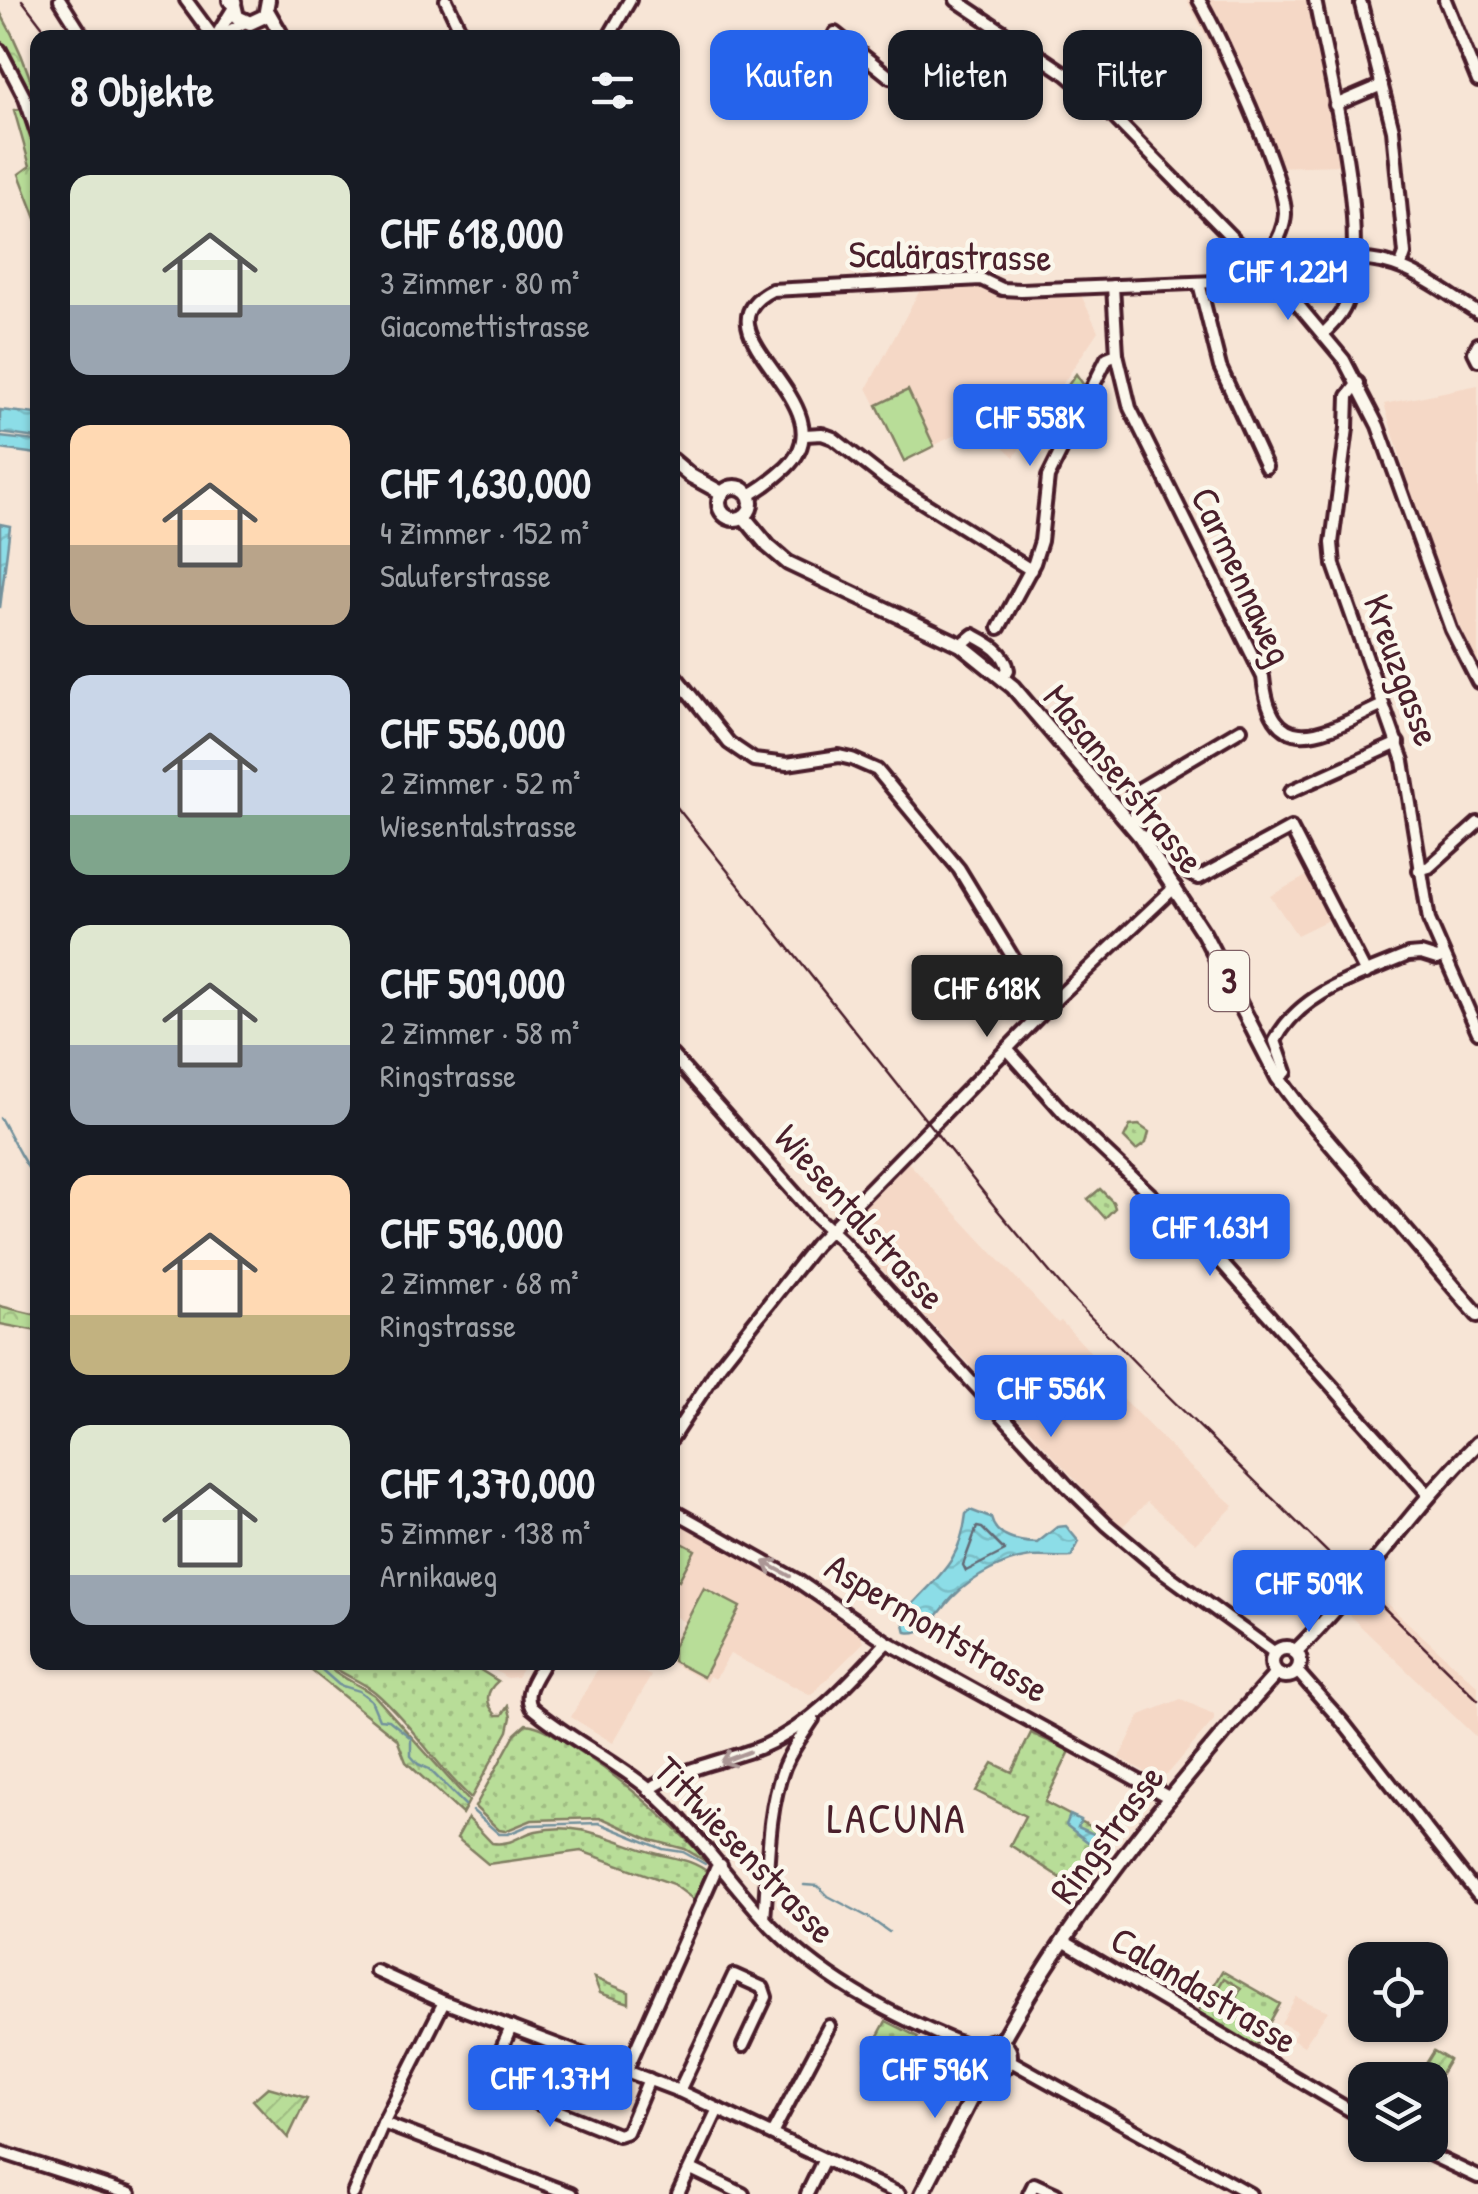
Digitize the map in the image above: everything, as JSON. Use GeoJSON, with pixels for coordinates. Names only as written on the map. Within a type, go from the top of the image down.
{"type":"FeatureCollection","features":[{"type":"Feature","properties":{"kind":"main road"},"geometry":{"type":"LineString","coordinates":[[232,3],[237,17],[265,30]]}},
{"type":"Feature","properties":{"kind":"main road"},"geometry":{"type":"LineString","coordinates":[[250,22],[268,6],[277,30]]}},
{"type":"Feature","properties":{"kind":"main road","name":"3"},"geometry":{"type":"LineString","coordinates":[[680,467],[722,493]]}},
{"type":"Feature","properties":{"kind":"main road","name":"3"},"geometry":{"type":"LineString","coordinates":[[744,517],[734,520],[721,512],[718,502],[722,493],[736,487],[749,495]]}},
{"type":"Feature","properties":{"kind":"main road"},"geometry":{"type":"LineString","coordinates":[[744,517],[751,504],[749,495]]}},
{"type":"Feature","properties":{"kind":"main road","name":"Masanserstrasse"},"geometry":{"type":"LineString","coordinates":[[744,517],[768,546],[788,562],[961,645],[1002,677],[1137,831],[1176,887],[1278,1078],[1478,1315]]}},
{"type":"Feature","properties":{"kind":"main road"},"geometry":{"type":"LineString","coordinates":[[1295,1652],[1429,1495],[1478,1444]]}},
{"type":"Feature","properties":{"kind":"main road"},"geometry":{"type":"LineString","coordinates":[[1283,1648],[1295,1652],[1300,1661],[1297,1671],[1287,1676],[1276,1673],[1272,1663],[1275,1653],[1283,1648]]}},
{"type":"Feature","properties":{"kind":"main road","name":"Ringstrasse"},"geometry":{"type":"LineString","coordinates":[[1002,2042],[1065,1942],[1170,1798],[1276,1673]]}},
{"type":"Feature","properties":{"kind":"main road"},"geometry":{"type":"LineString","coordinates":[[991,2041],[1002,2042],[1009,2050],[1009,2060],[1002,2069],[986,2068],[980,2061],[980,2051],[991,2041]]}},
{"type":"Feature","properties":{"kind":"main road"},"geometry":{"type":"LineString","coordinates":[[922,2194],[986,2068]]}},
{"type":"Feature","properties":{"kind":"street"},"geometry":{"type":"LineString","coordinates":[[60,0],[79,30]]}},
{"type":"Feature","properties":{"kind":"street"},"geometry":{"type":"LineString","coordinates":[[186,0],[209,30]]}},
{"type":"Feature","properties":{"kind":"street"},"geometry":{"type":"LineString","coordinates":[[446,0],[460,30]]}},
{"type":"Feature","properties":{"kind":"street"},"geometry":{"type":"LineString","coordinates":[[613,30],[630,0]]}},
{"type":"Feature","properties":{"kind":"street"},"geometry":{"type":"LineString","coordinates":[[956,0],[1001,30]]}},
{"type":"Feature","properties":{"kind":"street"},"geometry":{"type":"LineString","coordinates":[[1198,0],[1218,35],[1284,198],[1282,232],[1259,268]]}},
{"type":"Feature","properties":{"kind":"street"},"geometry":{"type":"LineString","coordinates":[[1314,0],[1347,168],[1352,260],[1346,304],[1324,333]]}},
{"type":"Feature","properties":{"kind":"street"},"geometry":{"type":"LineString","coordinates":[[1445,0],[1478,81]]}},
{"type":"Feature","properties":{"kind":"street"},"geometry":{"type":"LineString","coordinates":[[219,30],[232,3]]}},
{"type":"Feature","properties":{"kind":"street"},"geometry":{"type":"LineString","coordinates":[[1361,4],[1399,168],[1405,254],[1402,266]]}},
{"type":"Feature","properties":{"kind":"street"},"geometry":{"type":"LineString","coordinates":[[232,30],[250,22]]}},
{"type":"Feature","properties":{"kind":"street"},"geometry":{"type":"LineString","coordinates":[[0,50],[30,113]]}},
{"type":"Feature","properties":{"kind":"street"},"geometry":{"type":"LineString","coordinates":[[868,59],[888,75]]}},
{"type":"Feature","properties":{"kind":"street"},"geometry":{"type":"LineString","coordinates":[[1043,61],[1099,102],[1324,333],[1358,383],[1378,426],[1451,630],[1478,682]]}},
{"type":"Feature","properties":{"kind":"street"},"geometry":{"type":"LineString","coordinates":[[1335,105],[1382,85]]}},
{"type":"Feature","properties":{"kind":"street"},"geometry":{"type":"LineString","coordinates":[[1352,260],[1380,260],[1402,266],[1478,313]]}},
{"type":"Feature","properties":{"kind":"street","name":"Scalärastrasse"},"geometry":{"type":"LineString","coordinates":[[805,435],[799,412],[749,327],[754,305],[772,290],[982,279],[1002,288],[1020,290],[1200,283],[1240,280],[1259,268]]}},
{"type":"Feature","properties":{"kind":"street"},"geometry":{"type":"LineString","coordinates":[[1200,283],[1220,367],[1266,466]]}},
{"type":"Feature","properties":{"kind":"street","name":"Carmennaweg"},"geometry":{"type":"LineString","coordinates":[[1113,286],[1117,354],[1130,408],[1263,677],[1264,694],[1279,723],[1292,734],[1309,736],[1383,705]]}},
{"type":"Feature","properties":{"kind":"street"},"geometry":{"type":"LineString","coordinates":[[1478,344],[1474,352],[1478,360]]}},
{"type":"Feature","properties":{"kind":"street"},"geometry":{"type":"LineString","coordinates":[[999,628],[1031,570],[1041,542],[1048,477],[1107,358],[1117,354]]}},
{"type":"Feature","properties":{"kind":"street","name":"Kreuzgasse"},"geometry":{"type":"LineString","coordinates":[[1358,383],[1348,396],[1332,555],[1407,777],[1428,920],[1478,1032]]}},
{"type":"Feature","properties":{"kind":"street"},"geometry":{"type":"LineString","coordinates":[[749,495],[793,461],[805,435],[822,434],[1031,570]]}},
{"type":"Feature","properties":{"kind":"street"},"geometry":{"type":"LineString","coordinates":[[680,682],[729,743],[754,760],[787,764],[838,756],[877,770],[959,869],[1015,961],[1052,1003]]}},
{"type":"Feature","properties":{"kind":"street"},"geometry":{"type":"LineString","coordinates":[[1240,729],[1133,793],[1130,800],[1137,812],[1137,831],[1156,837],[1169,847],[1184,870],[1200,878],[1291,828],[1366,974]]}},
{"type":"Feature","properties":{"kind":"street"},"geometry":{"type":"LineString","coordinates":[[1290,791],[1398,743]]}},
{"type":"Feature","properties":{"kind":"street"},"geometry":{"type":"LineString","coordinates":[[1420,870],[1429,867],[1478,822]]}},
{"type":"Feature","properties":{"kind":"street"},"geometry":{"type":"LineString","coordinates":[[680,1426],[756,1316],[829,1230],[1052,1003],[1176,887]]}},
{"type":"Feature","properties":{"kind":"street"},"geometry":{"type":"LineString","coordinates":[[1278,1078],[1286,1072],[1275,1041],[1286,1024],[1322,993],[1415,953],[1437,959],[1444,956]]}},
{"type":"Feature","properties":{"kind":"street"},"geometry":{"type":"LineString","coordinates":[[1007,1049],[1063,1112],[1239,1281],[1429,1495]]}},
{"type":"Feature","properties":{"kind":"street","name":"Wiesentalstrasse"},"geometry":{"type":"LineString","coordinates":[[680,1064],[829,1230],[1094,1512],[1136,1550],[1275,1653]]}},
{"type":"Feature","properties":{"kind":"street","name":"Aspermontstrasse"},"geometry":{"type":"LineString","coordinates":[[680,1514],[795,1579],[887,1642],[1170,1798]]}},
{"type":"Feature","properties":{"kind":"street"},"geometry":{"type":"LineString","coordinates":[[764,1918],[770,1832],[785,1764],[816,1714],[887,1642]]}},
{"type":"Feature","properties":{"kind":"street","name":"Tittwiesenstrasse"},"geometry":{"type":"LineString","coordinates":[[540,1670],[529,1690],[529,1704],[650,1790],[721,1865],[764,1918],[837,1982],[938,2036],[980,2051]]}},
{"type":"Feature","properties":{"kind":"street"},"geometry":{"type":"LineString","coordinates":[[1297,1671],[1322,1696],[1478,1895]]}},
{"type":"Feature","properties":{"kind":"street"},"geometry":{"type":"LineString","coordinates":[[650,1790],[665,1780],[769,1744],[816,1714]]}},
{"type":"Feature","properties":{"kind":"street"},"geometry":{"type":"LineString","coordinates":[[769,1744],[785,1764]]}},
{"type":"Feature","properties":{"kind":"street"},"geometry":{"type":"LineString","coordinates":[[627,2070],[721,1865]]}},
{"type":"Feature","properties":{"kind":"street","name":"Calandastrasse"},"geometry":{"type":"LineString","coordinates":[[1065,1942],[1348,2109]]}},
{"type":"Feature","properties":{"kind":"street"},"geometry":{"type":"LineString","coordinates":[[376,1971],[444,2002],[679,2091],[899,2194]]}},
{"type":"Feature","properties":{"kind":"street"},"geometry":{"type":"LineString","coordinates":[[679,2091],[734,1975],[762,1988],[766,1998],[744,2046]]}},
{"type":"Feature","properties":{"kind":"street"},"geometry":{"type":"LineString","coordinates":[[357,2193],[383,2123],[444,2002]]}},
{"type":"Feature","properties":{"kind":"street"},"geometry":{"type":"LineString","coordinates":[[772,2134],[829,2026]]}},
{"type":"Feature","properties":{"kind":"street"},"geometry":{"type":"LineString","coordinates":[[510,2027],[490,2077],[492,2085],[618,2135],[628,2132],[649,2079]]}},
{"type":"Feature","properties":{"kind":"street"},"geometry":{"type":"LineString","coordinates":[[1009,2060],[1250,2194]]}},
{"type":"Feature","properties":{"kind":"street"},"geometry":{"type":"LineString","coordinates":[[678,2194],[718,2109]]}},
{"type":"Feature","properties":{"kind":"street"},"geometry":{"type":"LineString","coordinates":[[383,2123],[571,2194]]}},
{"type":"Feature","properties":{"kind":"street"},"geometry":{"type":"LineString","coordinates":[[0,2152],[130,2194]]}},
{"type":"Feature","properties":{"kind":"street"},"geometry":{"type":"LineString","coordinates":[[807,2194],[824,2158]]}},
{"type":"Feature","properties":{"kind":"street"},"geometry":{"type":"LineString","coordinates":[[1446,2162],[1478,2177]]}},
{"type":"Feature","properties":{"kind":"street"},"geometry":{"type":"LineString","coordinates":[[691,2169],[743,2194]]}},
{"type":"Feature","properties":{"kind":"street"},"geometry":{"type":"LineString","coordinates":[[1032,2189],[1056,2194]]}},
{"type":"Feature","properties":{"kind":"shaded area"},"geometry":{"type":"Polygon","coordinates":[[[1187,0],[1307,0],[1340,165],[1273,167],[1187,0]]]}},
{"type":"Feature","properties":{"kind":"shaded area"},"geometry":{"type":"Polygon","coordinates":[[[978,288],[997,296],[1081,295],[1098,331],[1014,457],[978,423],[904,461],[867,388],[920,290],[978,288]]]}},
{"type":"Feature","properties":{"kind":"shaded area"},"geometry":{"type":"Polygon","coordinates":[[[1478,385],[1478,665],[1452,608],[1417,511],[1384,404],[1478,385]]]}},
{"type":"Feature","properties":{"kind":"shaded area"},"geometry":{"type":"Polygon","coordinates":[[[1312,873],[1334,917],[1297,935],[1270,896],[1312,873]]]}},
{"type":"Feature","properties":{"kind":"shaded area"},"geometry":{"type":"Polygon","coordinates":[[[907,1161],[1058,1323],[1061,1321],[1097,1359],[1096,1368],[1123,1399],[1234,1506],[1196,1543],[1147,1502],[1122,1527],[1106,1513],[864,1250],[853,1232],[855,1215],[907,1161]]]}},
{"type":"Feature","properties":{"kind":"shaded area"},"geometry":{"type":"Polygon","coordinates":[[[680,1523],[795,1589],[861,1634],[863,1643],[811,1695],[730,1654],[715,1679],[709,1676],[706,1682],[680,1668],[680,1629],[684,1622],[680,1619],[680,1523]]]}},
{"type":"Feature","properties":{"kind":"shaded area"},"geometry":{"type":"Polygon","coordinates":[[[1367,1586],[1478,1686],[1478,1739],[1350,1616],[1348,1610],[1367,1586]]]}},
{"type":"Feature","properties":{"kind":"shaded area"},"geometry":{"type":"Polygon","coordinates":[[[494,1670],[522,1670],[517,1677],[507,1678],[494,1670]]]}},
{"type":"Feature","properties":{"kind":"shaded area"},"geometry":{"type":"Polygon","coordinates":[[[597,1670],[639,1670],[651,1676],[613,1743],[571,1717],[597,1670]]]}},
{"type":"Feature","properties":{"kind":"shaded area"},"geometry":{"type":"Polygon","coordinates":[[[1181,1699],[1214,1715],[1214,1720],[1167,1775],[1155,1777],[1119,1758],[1141,1715],[1181,1699]]]}},
{"type":"Feature","properties":{"kind":"shaded area"},"geometry":{"type":"Polygon","coordinates":[[[1296,1997],[1328,2011],[1304,2046],[1292,2039],[1296,2031],[1281,2023],[1296,1997]]]}},
{"type":"Feature","properties":{"kind":"green space"},"geometry":{"type":"Polygon","coordinates":[[[0,12],[30,78],[30,102],[0,39],[0,12]]]}},
{"type":"Feature","properties":{"kind":"green space"},"geometry":{"type":"Polygon","coordinates":[[[24,109],[30,127],[30,166],[14,110],[24,109]]]}},
{"type":"Feature","properties":{"kind":"green space"},"geometry":{"type":"Polygon","coordinates":[[[30,166],[30,203],[19,174],[30,166]]]}},
{"type":"Feature","properties":{"kind":"green space"},"geometry":{"type":"Polygon","coordinates":[[[1076,374],[1085,387],[1058,428],[1048,414],[1076,374]]]}},
{"type":"Feature","properties":{"kind":"green space"},"geometry":{"type":"Polygon","coordinates":[[[908,390],[934,446],[904,461],[877,405],[908,390]]]}},
{"type":"Feature","properties":{"kind":"green space"},"geometry":{"type":"Polygon","coordinates":[[[1139,1125],[1149,1132],[1146,1143],[1136,1150],[1124,1138],[1130,1126],[1139,1125]]]}},
{"type":"Feature","properties":{"kind":"green space"},"geometry":{"type":"Polygon","coordinates":[[[1100,1189],[1115,1208],[1105,1218],[1088,1199],[1100,1189]]]}},
{"type":"Feature","properties":{"kind":"green space"},"geometry":{"type":"Polygon","coordinates":[[[0,1306],[30,1313],[30,1330],[0,1324],[0,1306]]]}},
{"type":"Feature","properties":{"kind":"green space"},"geometry":{"type":"Polygon","coordinates":[[[680,1542],[695,1550],[680,1578],[680,1542]]]}},
{"type":"Feature","properties":{"kind":"green space"},"geometry":{"type":"Polygon","coordinates":[[[704,1588],[740,1607],[703,1677],[680,1665],[680,1634],[704,1588]]]}},
{"type":"Feature","properties":{"kind":"green space"},"geometry":{"type":"Polygon","coordinates":[[[311,1670],[333,1670],[374,1695],[469,1801],[462,1814],[406,1762],[397,1739],[311,1670]]]}},
{"type":"Feature","properties":{"kind":"green space"},"geometry":{"type":"Polygon","coordinates":[[[480,1670],[498,1681],[488,1702],[496,1715],[502,1715],[508,1706],[508,1731],[471,1798],[388,1704],[339,1671],[480,1670]]]}},
{"type":"Feature","properties":{"kind":"green space"},"geometry":{"type":"Polygon","coordinates":[[[526,1724],[551,1733],[629,1787],[710,1864],[685,1849],[651,1840],[602,1818],[532,1820],[499,1830],[475,1807],[515,1734],[526,1724]]]}},
{"type":"Feature","properties":{"kind":"green space"},"geometry":{"type":"Polygon","coordinates":[[[1031,1733],[1070,1751],[1045,1802],[1114,1839],[1078,1889],[1010,1845],[1025,1816],[976,1791],[993,1763],[1012,1772],[1031,1733]]]}},
{"type":"Feature","properties":{"kind":"green space"},"geometry":{"type":"Polygon","coordinates":[[[468,1818],[492,1843],[510,1842],[536,1831],[568,1828],[685,1860],[709,1873],[698,1898],[693,1899],[673,1884],[581,1851],[488,1864],[457,1838],[468,1818]]]}},
{"type":"Feature","properties":{"kind":"green space"},"geometry":{"type":"Polygon","coordinates":[[[1222,1971],[1280,2004],[1254,2050],[1197,2014],[1222,1971]]]}},
{"type":"Feature","properties":{"kind":"green space"},"geometry":{"type":"Polygon","coordinates":[[[594,1978],[629,1992],[629,2003],[600,1993],[594,1978]]]}},
{"type":"Feature","properties":{"kind":"green space"},"geometry":{"type":"Polygon","coordinates":[[[1224,1978],[1241,1988],[1227,2012],[1210,2002],[1224,1978]]]}},
{"type":"Feature","properties":{"kind":"green space"},"geometry":{"type":"Polygon","coordinates":[[[886,2021],[918,2037],[912,2047],[920,2052],[904,2081],[865,2060],[886,2021]]]}},
{"type":"Feature","properties":{"kind":"green space"},"geometry":{"type":"Polygon","coordinates":[[[1434,2051],[1449,2060],[1448,2062],[1427,2062],[1434,2051]]]}},
{"type":"Feature","properties":{"kind":"green space"},"geometry":{"type":"Polygon","coordinates":[[[268,2087],[307,2098],[288,2138],[253,2100],[268,2087]]]}},
{"type":"Feature","properties":{"kind":"water"},"geometry":{"type":"Polygon","coordinates":[[[0,410],[30,413],[30,437],[0,433],[0,410]]]}},
{"type":"Feature","properties":{"kind":"water"},"geometry":{"type":"Polygon","coordinates":[[[0,437],[30,440],[30,453],[0,449],[0,437]]]}},
{"type":"Feature","properties":{"kind":"water"},"geometry":{"type":"Polygon","coordinates":[[[0,524],[10,526],[0,608],[0,524]]]}},
{"type":"Feature","properties":{"kind":"water"},"geometry":{"type":"Polygon","coordinates":[[[970,1510],[991,1518],[998,1531],[1016,1540],[1037,1543],[1057,1527],[1066,1526],[1079,1542],[1071,1557],[1031,1557],[990,1570],[962,1589],[927,1626],[906,1632],[902,1616],[951,1560],[970,1510]]]}},
{"type":"Feature","properties":{"kind":"water"},"geometry":{"type":"Polygon","coordinates":[[[1118,1814],[1122,1817],[1097,1849],[1066,1825],[1070,1815],[1081,1820],[1078,1827],[1098,1836],[1118,1814]]]}},
{"type":"Feature","properties":{"kind":"waterway"},"geometry":{"type":"LineString","coordinates":[[0,1118],[30,1170]]}},
{"type":"Feature","properties":{"kind":"waterway"},"geometry":{"type":"LineString","coordinates":[[322,1670],[339,1685],[359,1691],[371,1700],[379,1719],[389,1720],[411,1738],[411,1756],[418,1764],[429,1769],[465,1805]]}},
{"type":"Feature","properties":{"kind":"waterway"},"geometry":{"type":"LineString","coordinates":[[473,1811],[499,1834],[530,1825],[599,1823],[663,1849],[683,1852],[705,1864]]}},
{"type":"Feature","properties":{"kind":"waterway"},"geometry":{"type":"LineString","coordinates":[[804,1885],[818,1886],[889,1932]]}},
{"type":"Feature","properties":{"kind":"railway"},"geometry":{"type":"LineString","coordinates":[[22,0],[45,30]]}},
{"type":"Feature","properties":{"kind":"railway"},"geometry":{"type":"LineString","coordinates":[[680,811],[1068,1294],[1478,1700]]}},
{"type":"Feature","properties":{"kind":"district","name":"LACUNA"},"geometry":{"type":"Point","coordinates":[897,1818]}}]}
